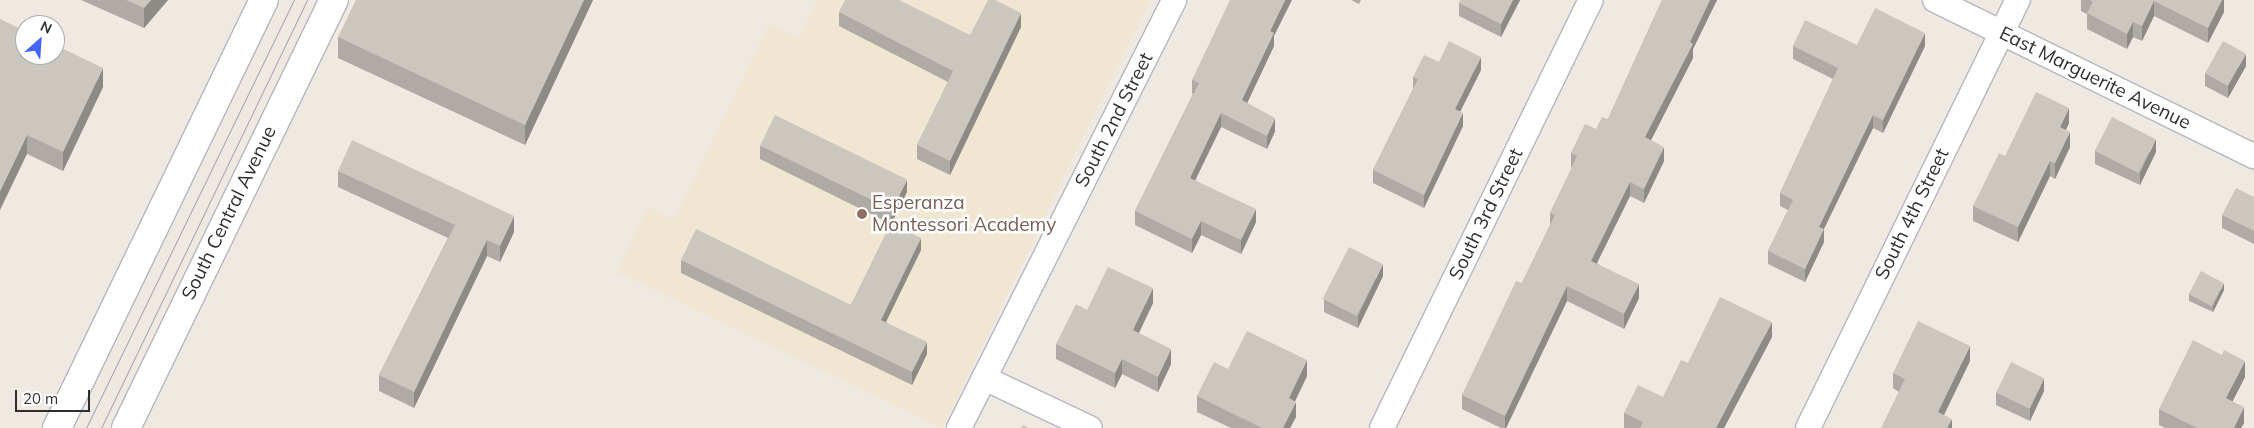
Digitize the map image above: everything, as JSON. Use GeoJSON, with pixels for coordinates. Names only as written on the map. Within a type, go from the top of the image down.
{"type":"FeatureCollection","features":[{"type":"Feature","properties":{"kind":"main road"},"geometry":{"type":"LineString","coordinates":[[57,428],[264,0]]}},
{"type":"Feature","properties":{"kind":"main road","name":"South Central Avenue"},"geometry":{"type":"LineString","coordinates":[[126,428],[334,0]]}},
{"type":"Feature","properties":{"kind":"street","name":"South 2nd Street"},"geometry":{"type":"LineString","coordinates":[[958,428],[1174,0]]}},
{"type":"Feature","properties":{"kind":"street","name":"South 3rd Street"},"geometry":{"type":"LineString","coordinates":[[1382,428],[1591,0]]}},
{"type":"Feature","properties":{"kind":"street","name":"East Marguerite Avenue"},"geometry":{"type":"LineString","coordinates":[[1935,0],[2254,156]]}},
{"type":"Feature","properties":{"kind":"street","name":"South 4th Street"},"geometry":{"type":"LineString","coordinates":[[1808,428],[2018,0]]}},
{"type":"Feature","properties":{"kind":"street"},"geometry":{"type":"LineString","coordinates":[[984,378],[1090,428]]}},
{"type":"Feature","properties":{"kind":"shaded area","name":"Esperanza Montessori Academy"},"geometry":{"type":"Polygon","coordinates":[[[817,0],[1150,0],[942,428],[617,272],[648,207],[674,220],[769,24],[798,38],[817,0]]]}},
{"type":"Feature","properties":{"kind":"building"},"geometry":{"type":"Polygon","coordinates":[[[126,0],[151,0],[144,8],[126,0]]]}},
{"type":"Feature","properties":{"kind":"building"},"geometry":{"type":"Polygon","coordinates":[[[356,0],[584,0],[525,125],[338,37],[356,0]]]}},
{"type":"Feature","properties":{"kind":"building"},"geometry":{"type":"Polygon","coordinates":[[[845,0],[899,0],[970,35],[988,0],[995,0],[1021,13],[950,161],[917,145],[953,71],[839,12],[845,0]]]}},
{"type":"Feature","properties":{"kind":"building"},"geometry":{"type":"Polygon","coordinates":[[[1230,0],[1285,0],[1270,31],[1274,33],[1242,100],[1275,118],[1267,136],[1221,113],[1190,178],[1256,209],[1241,240],[1201,221],[1192,239],[1135,211],[1199,83],[1192,80],[1230,0]]]}},
{"type":"Feature","properties":{"kind":"building"},"geometry":{"type":"Polygon","coordinates":[[[1460,0],[1513,0],[1501,24],[1459,3],[1460,0]]]}},
{"type":"Feature","properties":{"kind":"building"},"geometry":{"type":"Polygon","coordinates":[[[1662,0],[1710,0],[1690,42],[1693,44],[1645,137],[1664,147],[1644,189],[1630,182],[1591,261],[1639,284],[1624,314],[1567,286],[1505,416],[1462,395],[1516,281],[1522,283],[1555,215],[1550,213],[1577,156],[1571,153],[1585,124],[1596,129],[1602,117],[1608,119],[1662,0]]]}},
{"type":"Feature","properties":{"kind":"building"},"geometry":{"type":"Polygon","coordinates":[[[2090,0],[2222,0],[2208,28],[2154,1],[2142,26],[2133,22],[2127,34],[2087,13],[2093,2],[2090,0]]]}},
{"type":"Feature","properties":{"kind":"building"},"geometry":{"type":"Polygon","coordinates":[[[1875,8],[1925,33],[1883,120],[1873,115],[1819,227],[1824,229],[1805,269],[1768,251],[1793,200],[1780,193],[1838,68],[1793,46],[1805,20],[1857,45],[1875,8]]]}},
{"type":"Feature","properties":{"kind":"building"},"geometry":{"type":"Polygon","coordinates":[[[0,19],[15,26],[15,65],[65,65],[65,50],[103,68],[63,152],[27,135],[0,191],[0,19]]]}},
{"type":"Feature","properties":{"kind":"building"},"geometry":{"type":"Polygon","coordinates":[[[1449,41],[1481,57],[1455,109],[1463,113],[1424,195],[1373,170],[1418,79],[1413,77],[1424,55],[1439,62],[1449,41]]]}},
{"type":"Feature","properties":{"kind":"building"},"geometry":{"type":"Polygon","coordinates":[[[2223,41],[2246,54],[2228,86],[2205,73],[2223,41]]]}},
{"type":"Feature","properties":{"kind":"building"},"geometry":{"type":"Polygon","coordinates":[[[2036,92],[2069,108],[2060,127],[2070,132],[2055,163],[2050,161],[2018,227],[1973,206],[1999,153],[2005,156],[2036,92]]]}},
{"type":"Feature","properties":{"kind":"building"},"geometry":{"type":"Polygon","coordinates":[[[775,115],[907,179],[892,210],[760,146],[775,115]]]}},
{"type":"Feature","properties":{"kind":"building"},"geometry":{"type":"Polygon","coordinates":[[[2112,117],[2156,139],[2138,173],[2095,151],[2112,117]]]}},
{"type":"Feature","properties":{"kind":"building"},"geometry":{"type":"Polygon","coordinates":[[[352,140],[514,216],[500,246],[487,240],[414,392],[379,375],[455,225],[338,171],[352,140]]]}},
{"type":"Feature","properties":{"kind":"building"},"geometry":{"type":"Polygon","coordinates":[[[2236,188],[2254,197],[2254,231],[2222,215],[2236,188]]]}},
{"type":"Feature","properties":{"kind":"building"},"geometry":{"type":"Polygon","coordinates":[[[891,223],[921,238],[881,320],[927,342],[912,372],[681,260],[696,229],[851,305],[891,223]]]}},
{"type":"Feature","properties":{"kind":"building"},"geometry":{"type":"Polygon","coordinates":[[[1349,247],[1383,264],[1357,316],[1323,299],[1349,247]]]}},
{"type":"Feature","properties":{"kind":"building"},"geometry":{"type":"Polygon","coordinates":[[[1108,267],[1153,288],[1133,330],[1171,349],[1158,377],[1122,359],[1115,373],[1056,344],[1076,304],[1087,310],[1108,267]]]}},
{"type":"Feature","properties":{"kind":"building"},"geometry":{"type":"Polygon","coordinates":[[[2201,271],[2224,283],[2212,306],[2189,294],[2201,271]]]}},
{"type":"Feature","properties":{"kind":"building"},"geometry":{"type":"Polygon","coordinates":[[[1720,297],[1772,322],[1716,428],[1640,428],[1643,422],[1624,413],[1638,385],[1663,397],[1681,360],[1688,363],[1720,297]]]}},
{"type":"Feature","properties":{"kind":"building"},"geometry":{"type":"Polygon","coordinates":[[[1918,321],[1970,346],[1938,412],[1952,419],[1947,428],[1881,428],[1905,379],[1893,373],[1918,321]]]}},
{"type":"Feature","properties":{"kind":"building"},"geometry":{"type":"Polygon","coordinates":[[[1247,331],[1307,360],[1289,398],[1296,402],[1283,428],[1262,428],[1197,396],[1214,362],[1228,369],[1247,331]]]}},
{"type":"Feature","properties":{"kind":"building"},"geometry":{"type":"Polygon","coordinates":[[[2193,340],[2222,355],[2224,350],[2245,361],[2226,398],[2244,407],[2234,428],[2197,428],[2159,409],[2193,340]]]}},
{"type":"Feature","properties":{"kind":"building"},"geometry":{"type":"Polygon","coordinates":[[[2011,362],[2044,378],[2029,409],[1996,393],[2011,362]]]}},
{"type":"Feature","properties":{"kind":"tram line"},"geometry":{"type":"LineString","coordinates":[[86,428],[294,0]]}},
{"type":"Feature","properties":{"kind":"tram line"},"geometry":{"type":"LineString","coordinates":[[101,428],[307,0]]}},
{"type":"Feature","properties":{"kind":"place","name":"Esperanza Montessori Academy"},"geometry":{"type":"Point","coordinates":[862,214]}}]}
